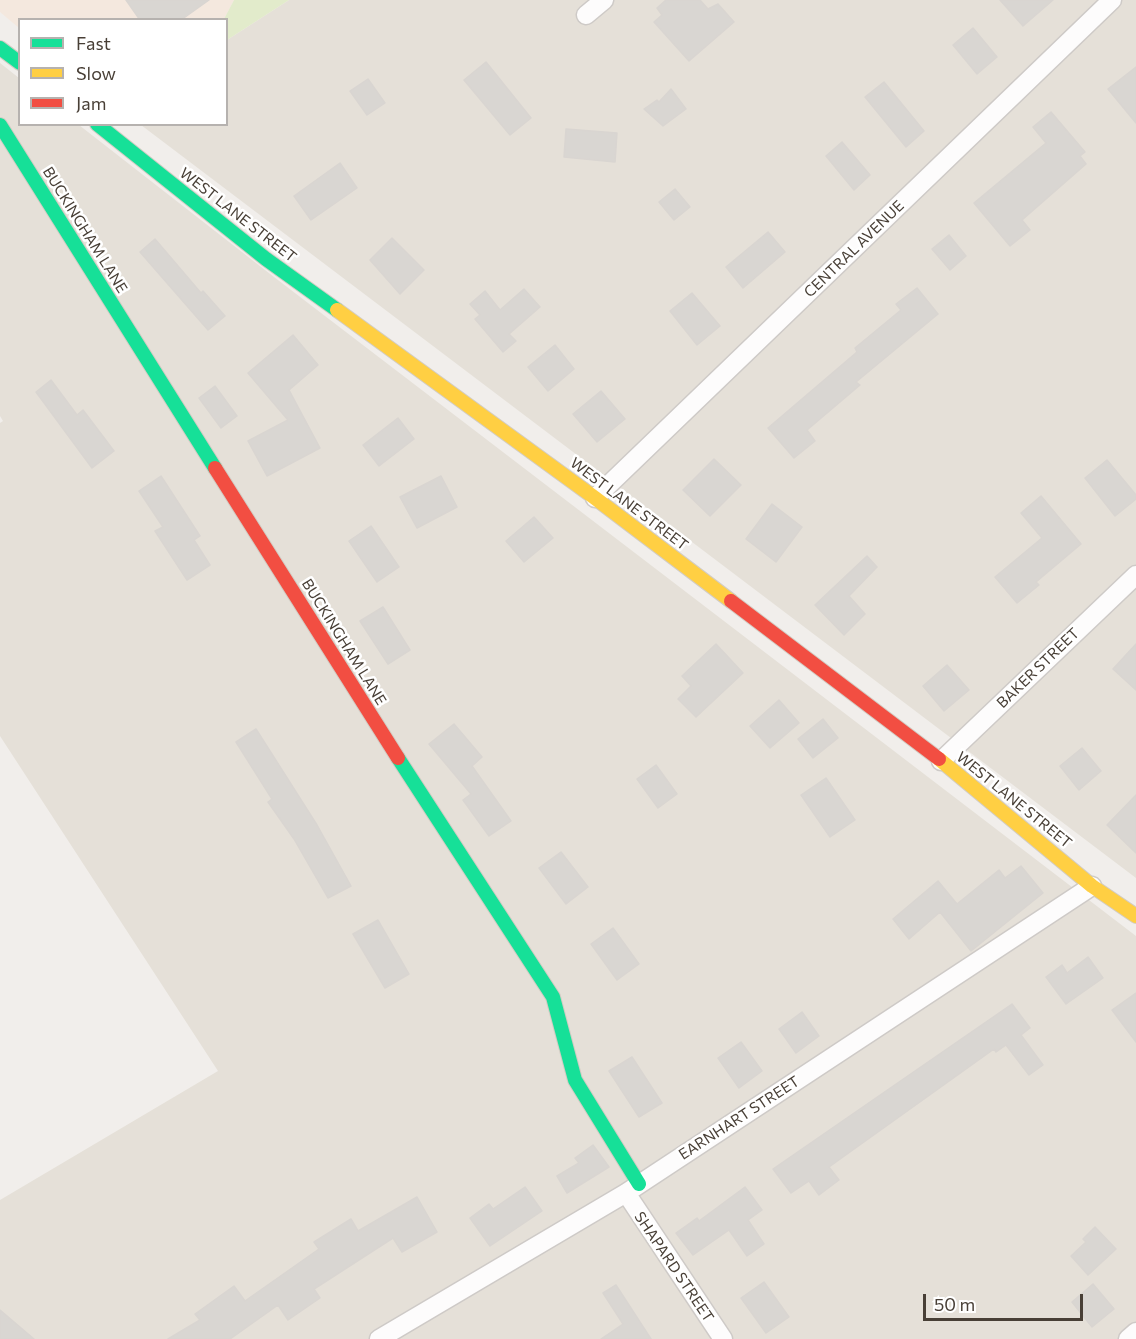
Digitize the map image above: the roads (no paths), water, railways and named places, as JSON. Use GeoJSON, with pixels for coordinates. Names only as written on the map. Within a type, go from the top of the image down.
{"type":"FeatureCollection","features":[{"type":"Feature","properties":{"kind":"street"},"geometry":{"type":"LineString","coordinates":[[586,15],[604,0]]}},
{"type":"Feature","properties":{"kind":"street","name":"CENTRAL AVENUE"},"geometry":{"type":"LineString","coordinates":[[595,498],[1112,0]]}},
{"type":"Feature","properties":{"kind":"street"},"geometry":{"type":"LineString","coordinates":[[0,48],[18,62]]}},
{"type":"Feature","properties":{"kind":"street","name":"BUCKINGHAM LANE"},"geometry":{"type":"LineString","coordinates":[[0,125],[397,757],[553,997],[575,1080],[633,1189]]}},
{"type":"Feature","properties":{"kind":"street","name":"WEST LANE STREET"},"geometry":{"type":"LineString","coordinates":[[100,126],[266,259],[595,498],[941,761],[1092,886],[1136,916]]}},
{"type":"Feature","properties":{"kind":"street","name":"BAKER STREET"},"geometry":{"type":"LineString","coordinates":[[941,761],[1136,576]]}},
{"type":"Feature","properties":{"kind":"street","name":"EARNHART STREET"},"geometry":{"type":"LineString","coordinates":[[379,1339],[459,1294],[633,1189],[1092,886]]}},
{"type":"Feature","properties":{"kind":"street","name":"SHAPARD STREET"},"geometry":{"type":"LineString","coordinates":[[633,1189],[723,1339]]}},
{"type":"Feature","properties":{"kind":"street"},"geometry":{"type":"LineString","coordinates":[[1128,1339],[1136,1332]]}}]}
